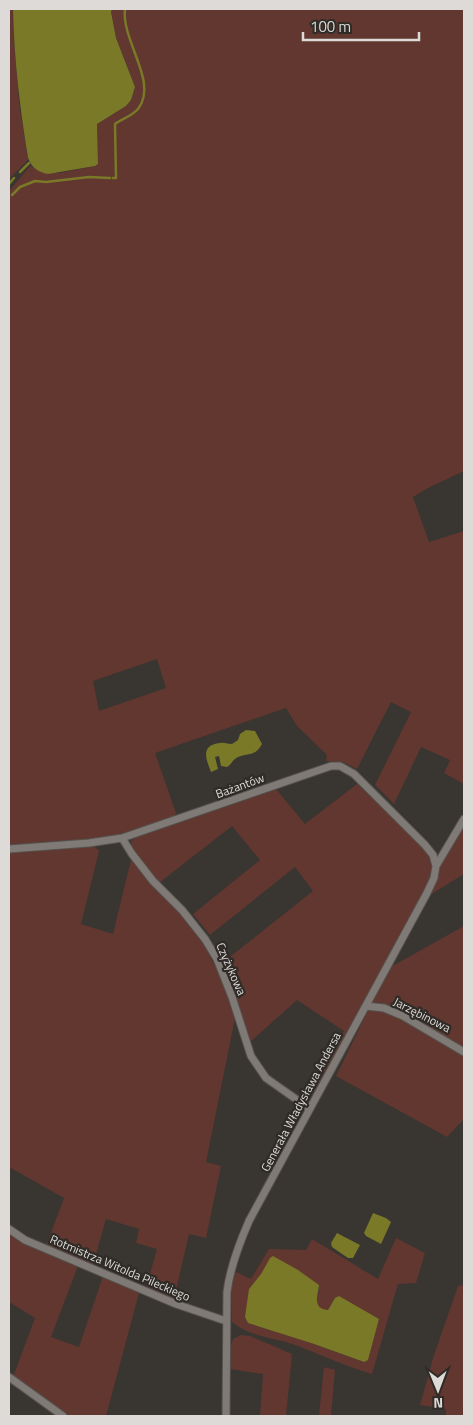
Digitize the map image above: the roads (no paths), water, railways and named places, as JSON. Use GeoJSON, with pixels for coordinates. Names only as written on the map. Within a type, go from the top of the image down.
{"type":"FeatureCollection","features":[{"type":"Feature","properties":{"kind":"street","name":"Bażantów"},"geometry":{"type":"LineString","coordinates":[[9,849],[89,843],[122,838],[239,799],[322,768],[340,766],[354,774],[425,844],[433,855],[436,866]]}},
{"type":"Feature","properties":{"kind":"street","name":"Generała Władysława Andersa"},"geometry":{"type":"LineString","coordinates":[[226,1416],[228,1284],[239,1246],[249,1222],[427,893],[434,878],[436,866],[464,819]]}},
{"type":"Feature","properties":{"kind":"street","name":"Czyżykowa"},"geometry":{"type":"LineString","coordinates":[[122,838],[153,881],[188,917],[205,939],[217,959],[232,996],[251,1056],[266,1078],[310,1109]]}},
{"type":"Feature","properties":{"kind":"street","name":"Jarzębinowa"},"geometry":{"type":"LineString","coordinates":[[366,1006],[384,1008],[402,1016],[464,1052]]}},
{"type":"Feature","properties":{"kind":"street","name":"Rotmistrza Witolda Pileckiego"},"geometry":{"type":"LineString","coordinates":[[9,1229],[25,1240],[176,1304],[226,1320]]}},
{"type":"Feature","properties":{"kind":"street"},"geometry":{"type":"LineString","coordinates":[[9,1377],[62,1416]]}},
{"type":"Feature","properties":{"kind":"waterway"},"geometry":{"type":"LineString","coordinates":[[113,178],[116,178],[115,124],[138,109],[143,98],[144,86],[142,74],[128,34],[125,9]]}},
{"type":"Feature","properties":{"kind":"waterway"},"geometry":{"type":"LineString","coordinates":[[20,172],[29,163]]}},
{"type":"Feature","properties":{"kind":"waterway"},"geometry":{"type":"LineString","coordinates":[[12,195],[20,187],[35,181],[46,182],[89,177],[110,178]]}},
{"type":"Feature","properties":{"kind":"waterway"},"geometry":{"type":"LineString","coordinates":[[9,184],[14,178]]}}]}
